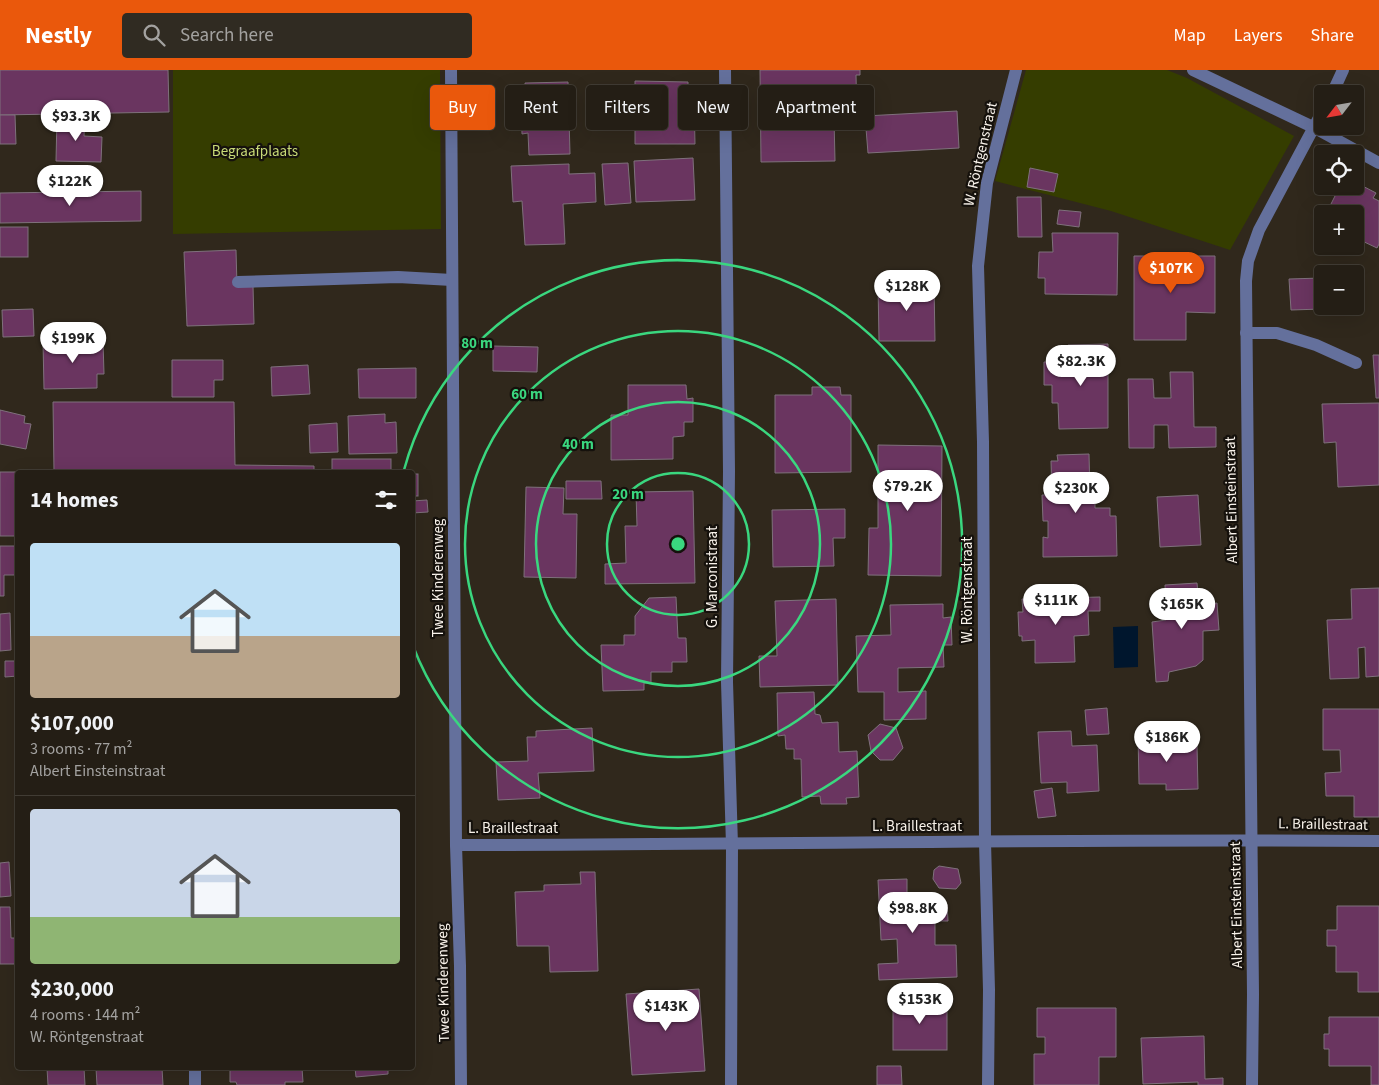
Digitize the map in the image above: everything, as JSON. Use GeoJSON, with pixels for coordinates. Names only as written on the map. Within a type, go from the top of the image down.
{"type":"FeatureCollection","features":[{"type":"Feature","properties":{"kind":"street","name":"Twee Kinderenweg"},"geometry":{"type":"LineString","coordinates":[[451,70],[456,844],[461,1085]]}},
{"type":"Feature","properties":{"kind":"street","name":"G. Marconistraat"},"geometry":{"type":"LineString","coordinates":[[726,70],[729,462],[727,682],[732,845],[731,1085]]}},
{"type":"Feature","properties":{"kind":"street","name":"W. Röntgenstraat"},"geometry":{"type":"LineString","coordinates":[[988,1085],[989,990],[985,842],[983,452],[978,266],[987,183],[1016,70]]}},
{"type":"Feature","properties":{"kind":"street"},"geometry":{"type":"LineString","coordinates":[[1193,70],[1314,128]]}},
{"type":"Feature","properties":{"kind":"street"},"geometry":{"type":"LineString","coordinates":[[1336,85],[1343,70]]}},
{"type":"Feature","properties":{"kind":"street","name":"Albert Einsteinstraat"},"geometry":{"type":"LineString","coordinates":[[1252,1085],[1246,281],[1248,261],[1254,242],[1314,130]]}},
{"type":"Feature","properties":{"kind":"street"},"geometry":{"type":"LineString","coordinates":[[1328,135],[1379,163]]}},
{"type":"Feature","properties":{"kind":"street"},"geometry":{"type":"LineString","coordinates":[[238,282],[398,277],[452,280]]}},
{"type":"Feature","properties":{"kind":"street"},"geometry":{"type":"LineString","coordinates":[[1246,333],[1277,333],[1316,345],[1356,364]]}},
{"type":"Feature","properties":{"kind":"street","name":"L. Braillestraat"},"geometry":{"type":"LineString","coordinates":[[456,844],[732,845],[1251,840],[1379,842]]}},
{"type":"Feature","properties":{"kind":"street"},"geometry":{"type":"LineString","coordinates":[[195,1070],[195,1085]]}},
{"type":"Feature","properties":{"kind":"green space","name":"Begraafplaats"},"geometry":{"type":"Polygon","coordinates":[[[173,70],[440,70],[440,85],[430,85],[430,130],[440,130],[441,229],[173,234],[173,70]]]}},
{"type":"Feature","properties":{"kind":"green space"},"geometry":{"type":"Polygon","coordinates":[[[1026,70],[1167,70],[1187,78],[1294,136],[1230,250],[1111,211],[995,181],[1026,70]]]}},
{"type":"Feature","properties":{"kind":"water"},"geometry":{"type":"Polygon","coordinates":[[[1138,626],[1138,667],[1114,668],[1113,627],[1138,626]]]}},
{"type":"Feature","properties":{"kind":"building"},"geometry":{"type":"Polygon","coordinates":[[[0,70],[168,70],[169,112],[0,115],[0,70]]]}},
{"type":"Feature","properties":{"kind":"building"},"geometry":{"type":"Polygon","coordinates":[[[760,70],[860,70],[860,75],[856,75],[856,85],[760,85],[760,70]]]}},
{"type":"Feature","properties":{"kind":"building"},"geometry":{"type":"Polygon","coordinates":[[[635,81],[688,82],[688,85],[678,85],[678,130],[695,130],[695,144],[635,144],[635,130],[668,130],[668,85],[635,85],[635,81]]]}},
{"type":"Feature","properties":{"kind":"building"},"geometry":{"type":"Polygon","coordinates":[[[568,82],[568,85],[525,85],[525,83],[568,82]]]}},
{"type":"Feature","properties":{"kind":"building"},"geometry":{"type":"Polygon","coordinates":[[[957,111],[959,148],[868,153],[866,130],[874,130],[874,116],[957,111]]]}},
{"type":"Feature","properties":{"kind":"building"},"geometry":{"type":"Polygon","coordinates":[[[0,115],[15,115],[16,144],[0,144],[0,115]]]}},
{"type":"Feature","properties":{"kind":"building"},"geometry":{"type":"Polygon","coordinates":[[[57,117],[85,118],[84,136],[102,137],[101,162],[56,161],[57,117]]]}},
{"type":"Feature","properties":{"kind":"building"},"geometry":{"type":"Polygon","coordinates":[[[522,130],[569,130],[570,154],[529,155],[528,133],[522,134],[522,130]]]}},
{"type":"Feature","properties":{"kind":"building"},"geometry":{"type":"Polygon","coordinates":[[[761,130],[834,130],[835,161],[761,162],[761,130]]]}},
{"type":"Feature","properties":{"kind":"building"},"geometry":{"type":"Polygon","coordinates":[[[693,158],[695,200],[636,202],[634,161],[693,158]]]}},
{"type":"Feature","properties":{"kind":"building"},"geometry":{"type":"Polygon","coordinates":[[[628,163],[631,203],[605,205],[602,164],[628,163]]]}},
{"type":"Feature","properties":{"kind":"building"},"geometry":{"type":"Polygon","coordinates":[[[569,164],[569,174],[595,173],[596,202],[563,204],[565,244],[525,245],[522,201],[513,202],[511,166],[569,164]]]}},
{"type":"Feature","properties":{"kind":"building"},"geometry":{"type":"Polygon","coordinates":[[[1030,168],[1058,174],[1054,192],[1027,187],[1030,168]]]}},
{"type":"Feature","properties":{"kind":"building"},"geometry":{"type":"Polygon","coordinates":[[[1364,187],[1376,193],[1373,198],[1379,201],[1379,244],[1377,248],[1364,242],[1364,205],[1330,205],[1336,195],[1364,195],[1364,187]]]}},
{"type":"Feature","properties":{"kind":"building"},"geometry":{"type":"Polygon","coordinates":[[[141,191],[141,221],[0,223],[0,193],[141,191]]]}},
{"type":"Feature","properties":{"kind":"building"},"geometry":{"type":"Polygon","coordinates":[[[1017,197],[1041,197],[1042,237],[1018,237],[1017,197]]]}},
{"type":"Feature","properties":{"kind":"building"},"geometry":{"type":"Polygon","coordinates":[[[1059,210],[1081,212],[1079,227],[1057,224],[1059,210]]]}},
{"type":"Feature","properties":{"kind":"building"},"geometry":{"type":"Polygon","coordinates":[[[0,227],[28,227],[28,257],[0,257],[0,227]]]}},
{"type":"Feature","properties":{"kind":"building"},"geometry":{"type":"Polygon","coordinates":[[[1052,233],[1118,233],[1117,295],[1045,294],[1045,278],[1038,278],[1039,252],[1053,252],[1052,233]]]}},
{"type":"Feature","properties":{"kind":"building"},"geometry":{"type":"Polygon","coordinates":[[[236,250],[237,286],[253,286],[254,324],[187,326],[184,252],[236,250]]]}},
{"type":"Feature","properties":{"kind":"building"},"geometry":{"type":"Polygon","coordinates":[[[1134,256],[1215,256],[1215,313],[1186,312],[1186,340],[1134,340],[1134,256]]]}},
{"type":"Feature","properties":{"kind":"building"},"geometry":{"type":"Polygon","coordinates":[[[1314,278],[1314,309],[1291,310],[1289,279],[1314,278]]]}},
{"type":"Feature","properties":{"kind":"building"},"geometry":{"type":"Polygon","coordinates":[[[878,284],[934,284],[935,341],[879,341],[878,284]]]}},
{"type":"Feature","properties":{"kind":"building"},"geometry":{"type":"Polygon","coordinates":[[[33,309],[34,336],[3,337],[2,310],[33,309]]]}},
{"type":"Feature","properties":{"kind":"building"},"geometry":{"type":"Polygon","coordinates":[[[103,341],[104,374],[97,374],[97,388],[44,389],[43,342],[103,341]]]}},
{"type":"Feature","properties":{"kind":"building"},"geometry":{"type":"Polygon","coordinates":[[[1108,344],[1108,428],[1059,429],[1058,403],[1052,403],[1052,385],[1044,385],[1044,362],[1068,362],[1068,345],[1108,344]]]}},
{"type":"Feature","properties":{"kind":"building"},"geometry":{"type":"Polygon","coordinates":[[[493,346],[538,347],[537,372],[493,371],[493,346]]]}},
{"type":"Feature","properties":{"kind":"building"},"geometry":{"type":"Polygon","coordinates":[[[1373,355],[1379,355],[1379,398],[1376,398],[1373,355]]]}},
{"type":"Feature","properties":{"kind":"building"},"geometry":{"type":"Polygon","coordinates":[[[172,360],[223,360],[223,380],[214,380],[214,397],[172,397],[172,360]]]}},
{"type":"Feature","properties":{"kind":"building"},"geometry":{"type":"Polygon","coordinates":[[[308,365],[310,394],[272,396],[271,367],[308,365]]]}},
{"type":"Feature","properties":{"kind":"building"},"geometry":{"type":"Polygon","coordinates":[[[416,368],[416,398],[359,398],[358,369],[416,368]]]}},
{"type":"Feature","properties":{"kind":"building"},"geometry":{"type":"Polygon","coordinates":[[[1170,372],[1193,372],[1194,427],[1216,427],[1216,447],[1169,448],[1168,425],[1154,425],[1154,448],[1129,448],[1128,379],[1153,379],[1154,398],[1171,398],[1170,372]]]}},
{"type":"Feature","properties":{"kind":"building"},"geometry":{"type":"Polygon","coordinates":[[[628,385],[686,385],[687,399],[693,398],[693,422],[684,422],[684,436],[673,437],[673,459],[611,460],[611,415],[628,415],[628,385]]]}},
{"type":"Feature","properties":{"kind":"building"},"geometry":{"type":"Polygon","coordinates":[[[812,387],[840,387],[841,395],[851,395],[851,472],[775,473],[775,395],[812,395],[812,387]]]}},
{"type":"Feature","properties":{"kind":"building"},"geometry":{"type":"Polygon","coordinates":[[[53,402],[234,402],[235,465],[314,466],[314,470],[54,470],[53,402]]]}},
{"type":"Feature","properties":{"kind":"building"},"geometry":{"type":"Polygon","coordinates":[[[1379,403],[1379,485],[1338,487],[1336,442],[1324,443],[1322,404],[1379,403]]]}},
{"type":"Feature","properties":{"kind":"building"},"geometry":{"type":"Polygon","coordinates":[[[0,410],[25,416],[24,423],[31,424],[26,449],[0,444],[0,410]]]}},
{"type":"Feature","properties":{"kind":"building"},"geometry":{"type":"Polygon","coordinates":[[[385,414],[385,423],[396,422],[397,453],[349,454],[348,416],[385,414]]]}},
{"type":"Feature","properties":{"kind":"building"},"geometry":{"type":"Polygon","coordinates":[[[337,423],[338,452],[310,453],[309,425],[337,423]]]}},
{"type":"Feature","properties":{"kind":"building"},"geometry":{"type":"Polygon","coordinates":[[[878,445],[942,446],[941,576],[868,575],[869,528],[878,528],[878,445]]]}},
{"type":"Feature","properties":{"kind":"building"},"geometry":{"type":"Polygon","coordinates":[[[1089,454],[1090,495],[1095,495],[1095,508],[1110,508],[1110,516],[1116,516],[1117,556],[1043,557],[1043,537],[1048,538],[1048,521],[1043,521],[1042,495],[1052,495],[1051,461],[1058,461],[1057,455],[1089,454]]]}},
{"type":"Feature","properties":{"kind":"building"},"geometry":{"type":"Polygon","coordinates":[[[332,459],[391,459],[391,470],[332,470],[332,459]]]}},
{"type":"Feature","properties":{"kind":"building"},"geometry":{"type":"Polygon","coordinates":[[[0,472],[15,472],[15,536],[0,536],[0,472]]]}},
{"type":"Feature","properties":{"kind":"building"},"geometry":{"type":"Polygon","coordinates":[[[415,474],[418,474],[418,496],[415,496],[415,474]]]}},
{"type":"Feature","properties":{"kind":"building"},"geometry":{"type":"Polygon","coordinates":[[[566,481],[601,481],[602,499],[566,499],[566,481]]]}},
{"type":"Feature","properties":{"kind":"building"},"geometry":{"type":"Polygon","coordinates":[[[526,487],[564,488],[563,514],[577,514],[576,578],[524,577],[526,487]]]}},
{"type":"Feature","properties":{"kind":"building"},"geometry":{"type":"Polygon","coordinates":[[[693,491],[695,583],[605,584],[605,564],[626,563],[625,526],[637,526],[636,492],[693,491]]]}},
{"type":"Feature","properties":{"kind":"building"},"geometry":{"type":"Polygon","coordinates":[[[1198,495],[1201,545],[1160,547],[1157,497],[1198,495]]]}},
{"type":"Feature","properties":{"kind":"building"},"geometry":{"type":"Polygon","coordinates":[[[427,500],[428,512],[415,513],[415,501],[427,500]]]}},
{"type":"Feature","properties":{"kind":"building"},"geometry":{"type":"Polygon","coordinates":[[[845,509],[845,538],[833,538],[834,566],[773,567],[772,510],[845,509]]]}},
{"type":"Feature","properties":{"kind":"building"},"geometry":{"type":"Polygon","coordinates":[[[0,546],[15,546],[15,575],[4,575],[4,596],[0,596],[0,546]]]}},
{"type":"Feature","properties":{"kind":"building"},"geometry":{"type":"Polygon","coordinates":[[[1197,583],[1199,605],[1217,603],[1219,630],[1203,631],[1203,660],[1196,666],[1169,672],[1168,681],[1156,682],[1152,622],[1166,620],[1165,585],[1197,583]]]}},
{"type":"Feature","properties":{"kind":"building"},"geometry":{"type":"Polygon","coordinates":[[[1379,588],[1379,676],[1366,677],[1365,647],[1358,648],[1359,678],[1330,679],[1327,620],[1352,619],[1351,589],[1379,588]]]}},
{"type":"Feature","properties":{"kind":"building"},"geometry":{"type":"Polygon","coordinates":[[[676,597],[678,638],[686,638],[687,662],[672,662],[672,672],[651,672],[651,683],[644,683],[644,690],[603,691],[601,645],[624,645],[624,635],[635,635],[635,616],[649,598],[676,597]]]}},
{"type":"Feature","properties":{"kind":"building"},"geometry":{"type":"Polygon","coordinates":[[[1100,597],[1100,611],[1088,611],[1089,635],[1074,636],[1075,662],[1035,663],[1035,640],[1022,641],[1022,636],[1019,636],[1018,612],[1023,612],[1022,599],[1100,597]]]}},
{"type":"Feature","properties":{"kind":"building"},"geometry":{"type":"Polygon","coordinates":[[[836,599],[838,685],[760,687],[759,656],[777,656],[775,601],[836,599]]]}},
{"type":"Feature","properties":{"kind":"building"},"geometry":{"type":"Polygon","coordinates":[[[943,604],[943,618],[951,617],[952,645],[943,645],[944,667],[898,668],[898,692],[926,691],[926,719],[884,720],[884,692],[858,692],[856,636],[891,635],[890,605],[943,604]]]}},
{"type":"Feature","properties":{"kind":"building"},"geometry":{"type":"Polygon","coordinates":[[[10,613],[11,650],[0,651],[0,614],[10,613]]]}},
{"type":"Feature","properties":{"kind":"building"},"geometry":{"type":"Polygon","coordinates":[[[5,661],[15,661],[15,676],[5,677],[5,661]]]}},
{"type":"Feature","properties":{"kind":"building"},"geometry":{"type":"Polygon","coordinates":[[[814,692],[815,714],[820,715],[822,723],[838,722],[839,752],[857,751],[859,797],[846,798],[847,804],[821,804],[820,796],[802,797],[801,759],[794,759],[794,749],[786,749],[785,735],[778,736],[777,693],[814,692]]]}},
{"type":"Feature","properties":{"kind":"building"},"geometry":{"type":"Polygon","coordinates":[[[1107,708],[1109,734],[1087,735],[1085,710],[1107,708]]]}},
{"type":"Feature","properties":{"kind":"building"},"geometry":{"type":"Polygon","coordinates":[[[1323,709],[1379,709],[1379,817],[1354,817],[1354,796],[1326,796],[1325,773],[1341,772],[1340,750],[1323,750],[1323,709]]]}},
{"type":"Feature","properties":{"kind":"building"},"geometry":{"type":"Polygon","coordinates":[[[880,724],[896,728],[903,748],[893,760],[880,760],[871,751],[868,735],[880,724]]]}},
{"type":"Feature","properties":{"kind":"building"},"geometry":{"type":"Polygon","coordinates":[[[592,728],[594,771],[538,773],[540,798],[498,800],[496,762],[528,761],[527,737],[536,737],[536,731],[592,728]]]}},
{"type":"Feature","properties":{"kind":"building"},"geometry":{"type":"Polygon","coordinates":[[[1071,731],[1072,746],[1097,745],[1099,791],[1067,793],[1067,782],[1041,783],[1038,732],[1071,731]]]}},
{"type":"Feature","properties":{"kind":"building"},"geometry":{"type":"Polygon","coordinates":[[[1168,733],[1169,745],[1197,745],[1198,789],[1166,790],[1166,784],[1139,784],[1138,734],[1168,733]]]}},
{"type":"Feature","properties":{"kind":"building"},"geometry":{"type":"Polygon","coordinates":[[[1052,788],[1056,816],[1038,818],[1034,791],[1052,788]]]}},
{"type":"Feature","properties":{"kind":"building"},"geometry":{"type":"Polygon","coordinates":[[[9,862],[11,896],[0,897],[0,863],[9,862]]]}},
{"type":"Feature","properties":{"kind":"building"},"geometry":{"type":"Polygon","coordinates":[[[939,866],[958,869],[961,883],[956,889],[939,888],[933,879],[934,870],[939,866]]]}},
{"type":"Feature","properties":{"kind":"building"},"geometry":{"type":"Polygon","coordinates":[[[580,872],[595,872],[598,971],[550,972],[549,946],[517,946],[515,892],[544,891],[544,885],[581,884],[580,872]]]}},
{"type":"Feature","properties":{"kind":"building"},"geometry":{"type":"Polygon","coordinates":[[[907,879],[907,896],[932,895],[933,905],[947,904],[948,921],[935,921],[935,945],[956,945],[957,977],[879,980],[878,964],[898,963],[897,939],[881,940],[878,880],[907,879]]]}},
{"type":"Feature","properties":{"kind":"building"},"geometry":{"type":"Polygon","coordinates":[[[1337,906],[1379,906],[1379,992],[1358,992],[1358,972],[1336,972],[1336,946],[1327,946],[1327,930],[1337,930],[1337,906]]]}},
{"type":"Feature","properties":{"kind":"building"},"geometry":{"type":"Polygon","coordinates":[[[0,907],[10,907],[11,938],[15,938],[15,964],[0,964],[0,907]]]}},
{"type":"Feature","properties":{"kind":"building"},"geometry":{"type":"Polygon","coordinates":[[[699,989],[705,1071],[632,1075],[626,994],[699,989]]]}},
{"type":"Feature","properties":{"kind":"building"},"geometry":{"type":"Polygon","coordinates":[[[893,1000],[947,1000],[947,1050],[893,1050],[893,1000]]]}},
{"type":"Feature","properties":{"kind":"building"},"geometry":{"type":"Polygon","coordinates":[[[1037,1008],[1116,1008],[1116,1057],[1099,1057],[1099,1085],[1034,1085],[1034,1054],[1045,1054],[1045,1037],[1037,1037],[1037,1008]]]}},
{"type":"Feature","properties":{"kind":"building"},"geometry":{"type":"Polygon","coordinates":[[[1329,1017],[1379,1017],[1379,1085],[1371,1085],[1371,1066],[1329,1066],[1329,1049],[1324,1049],[1324,1034],[1329,1034],[1329,1017]]]}},
{"type":"Feature","properties":{"kind":"building"},"geometry":{"type":"Polygon","coordinates":[[[1204,1036],[1205,1079],[1223,1078],[1223,1085],[1198,1085],[1198,1082],[1143,1084],[1141,1038],[1204,1036]]]}},
{"type":"Feature","properties":{"kind":"building"},"geometry":{"type":"Polygon","coordinates":[[[877,1066],[901,1066],[902,1085],[877,1085],[877,1066]]]}},
{"type":"Feature","properties":{"kind":"building"},"geometry":{"type":"Polygon","coordinates":[[[47,1070],[84,1070],[85,1085],[48,1085],[47,1070]]]}},
{"type":"Feature","properties":{"kind":"building"},"geometry":{"type":"Polygon","coordinates":[[[96,1070],[162,1070],[163,1085],[97,1085],[96,1070]]]}},
{"type":"Feature","properties":{"kind":"building"},"geometry":{"type":"Polygon","coordinates":[[[230,1070],[302,1070],[303,1082],[285,1082],[285,1085],[237,1085],[236,1082],[230,1082],[230,1070]]]}},
{"type":"Feature","properties":{"kind":"building"},"geometry":{"type":"Polygon","coordinates":[[[355,1070],[388,1070],[388,1074],[356,1077],[355,1070]]]}}]}
